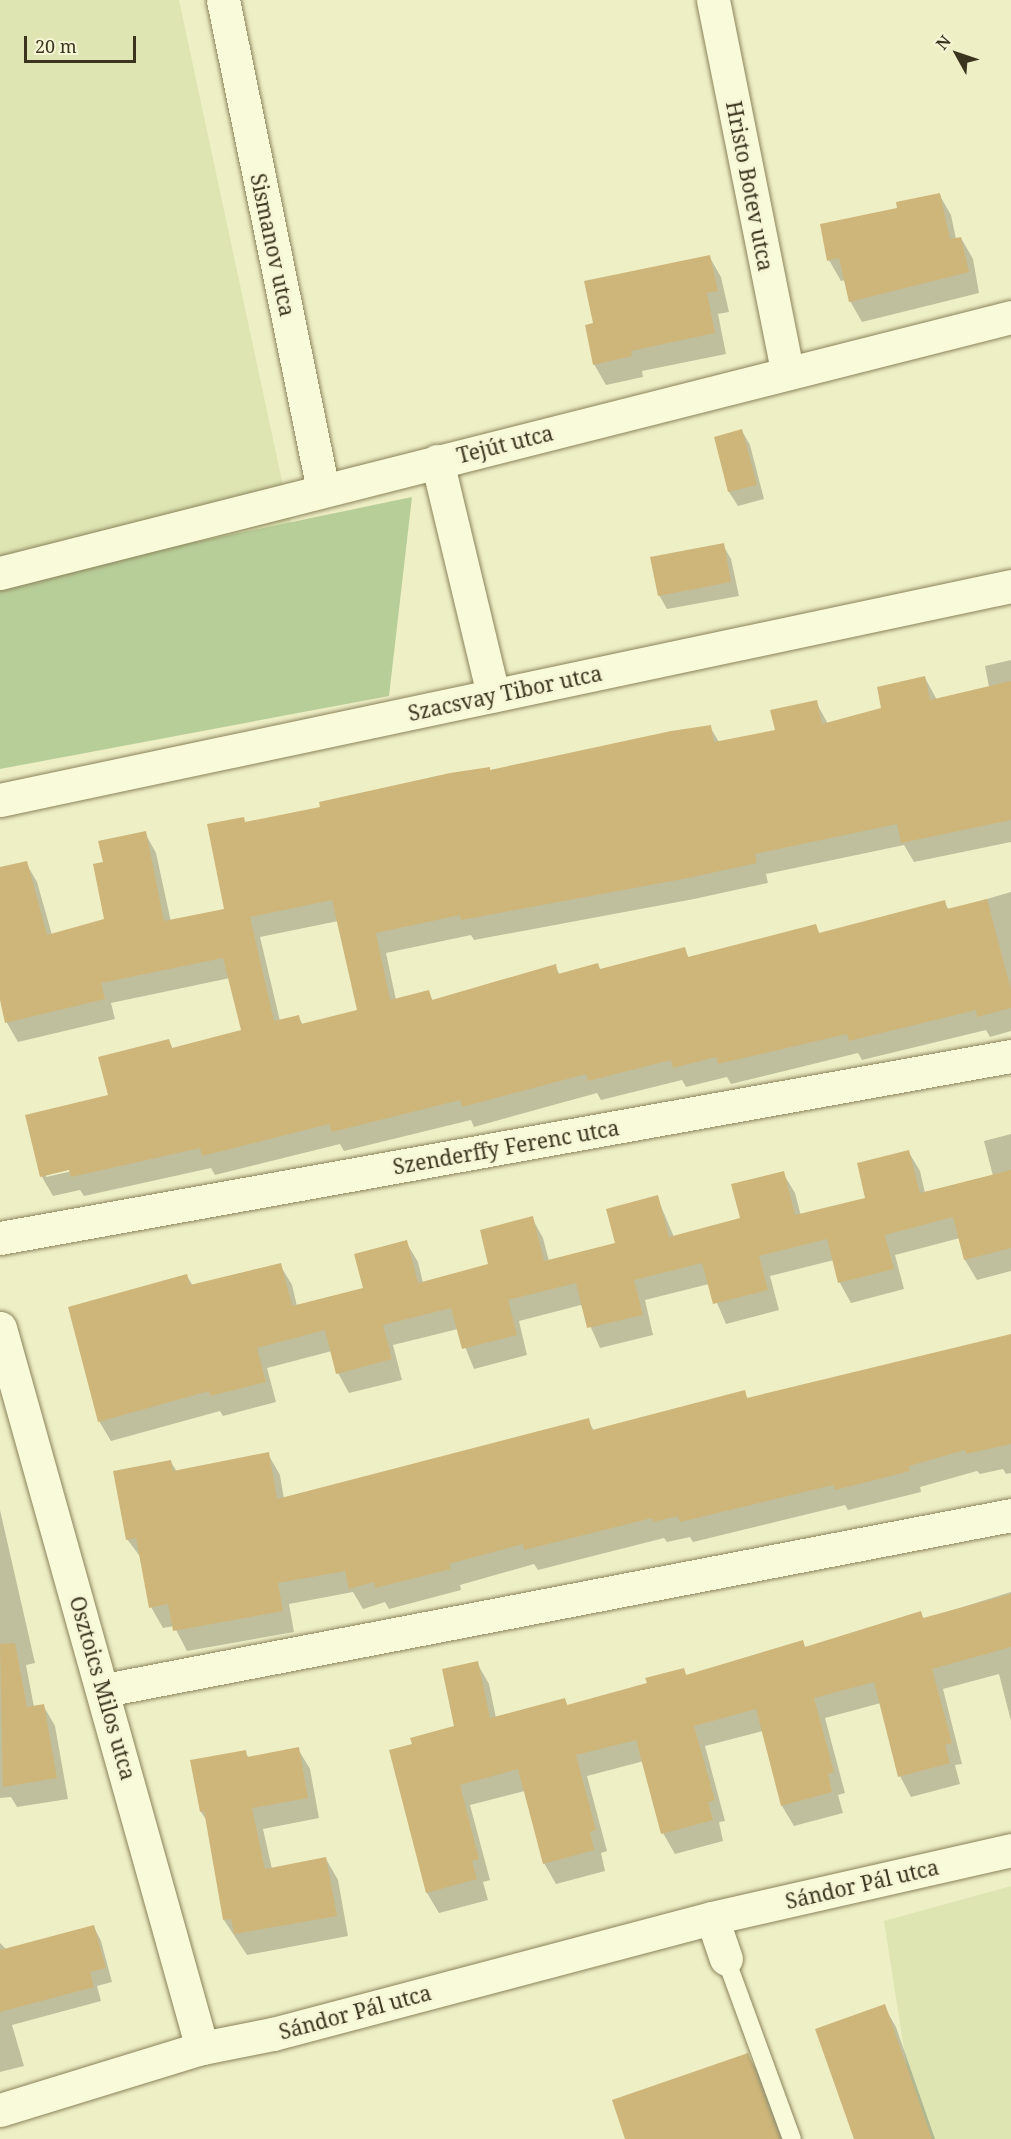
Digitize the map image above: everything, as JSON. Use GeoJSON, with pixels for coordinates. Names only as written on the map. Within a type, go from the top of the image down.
{"type":"FeatureCollection","features":[{"type":"Feature","properties":{"kind":"street","name":"Sismanov utca"},"geometry":{"type":"LineString","coordinates":[[223,0],[323,490]]}},
{"type":"Feature","properties":{"kind":"street","name":"Hristo Botev utca"},"geometry":{"type":"LineString","coordinates":[[713,0],[787,372]]}},
{"type":"Feature","properties":{"kind":"street","name":"Tejút utca"},"geometry":{"type":"LineString","coordinates":[[0,573],[1011,317]]}},
{"type":"Feature","properties":{"kind":"street"},"geometry":{"type":"LineString","coordinates":[[437,461],[493,696]]}},
{"type":"Feature","properties":{"kind":"street","name":"Szacsvay Tibor utca"},"geometry":{"type":"LineString","coordinates":[[0,800],[1011,586]]}},
{"type":"Feature","properties":{"kind":"street","name":"Szenderffy Ferenc utca"},"geometry":{"type":"LineString","coordinates":[[0,1238],[1011,1056]]}},
{"type":"Feature","properties":{"kind":"street","name":"Osztoics Milos utca"},"geometry":{"type":"LineString","coordinates":[[0,1328],[105,1690],[202,2048]]}},
{"type":"Feature","properties":{"kind":"street"},"geometry":{"type":"LineString","coordinates":[[105,1690],[1011,1515]]}},
{"type":"Feature","properties":{"kind":"street","name":"Sándor Pál utca"},"geometry":{"type":"LineString","coordinates":[[0,2110],[202,2048],[273,2034],[712,1918],[1011,1850]]}},
{"type":"Feature","properties":{"kind":"street"},"geometry":{"type":"LineString","coordinates":[[712,1918],[726,1959]]}},
{"type":"Feature","properties":{"kind":"lane"},"geometry":{"type":"LineString","coordinates":[[726,1959],[792,2139]]}},
{"type":"Feature","properties":{"kind":"green space"},"geometry":{"type":"Polygon","coordinates":[[[0,0],[179,0],[291,523],[76,567],[0,590],[0,0]]]}},
{"type":"Feature","properties":{"kind":"green space"},"geometry":{"type":"Polygon","coordinates":[[[412,497],[389,696],[0,769],[0,590],[76,567],[412,497]]]}},
{"type":"Feature","properties":{"kind":"green space"},"geometry":{"type":"Polygon","coordinates":[[[1011,1886],[1011,2139],[918,2139],[884,1921],[1011,1886]]]}},
{"type":"Feature","properties":{"kind":"building"},"geometry":{"type":"Polygon","coordinates":[[[940,193],[950,239],[961,237],[969,272],[849,302],[839,258],[827,261],[820,224],[897,208],[896,202],[940,193]]]}},
{"type":"Feature","properties":{"kind":"building"},"geometry":{"type":"Polygon","coordinates":[[[710,255],[718,291],[707,293],[715,333],[631,351],[632,356],[593,365],[585,325],[593,323],[584,281],[710,255]]]}},
{"type":"Feature","properties":{"kind":"building"},"geometry":{"type":"Polygon","coordinates":[[[742,429],[757,485],[728,492],[714,437],[742,429]]]}},
{"type":"Feature","properties":{"kind":"building"},"geometry":{"type":"Polygon","coordinates":[[[724,543],[731,582],[658,596],[650,557],[724,543]]]}},
{"type":"Feature","properties":{"kind":"building"},"geometry":{"type":"Polygon","coordinates":[[[925,676],[930,700],[1011,681],[1011,820],[901,843],[897,824],[755,854],[757,863],[683,879],[461,920],[460,915],[376,933],[390,1000],[429,990],[432,1000],[556,964],[558,974],[598,963],[600,969],[685,947],[688,957],[816,924],[819,933],[945,900],[947,909],[987,899],[1011,990],[1011,1008],[977,1017],[976,1010],[849,1041],[847,1034],[718,1064],[716,1057],[673,1068],[671,1060],[588,1081],[586,1074],[462,1107],[460,1100],[332,1132],[329,1124],[202,1156],[200,1148],[71,1177],[69,1170],[40,1177],[25,1115],[108,1095],[98,1057],[169,1039],[172,1048],[241,1030],[223,958],[101,983],[105,999],[5,1023],[0,1000],[0,867],[27,861],[47,935],[104,919],[93,864],[103,862],[98,841],[146,831],[164,921],[224,909],[207,824],[244,817],[245,822],[320,807],[319,802],[450,773],[490,767],[490,770],[671,731],[711,725],[714,742],[775,730],[770,710],[817,700],[822,724],[881,708],[877,687],[925,676]],[[332,900],[250,917],[274,1021],[299,1015],[301,1024],[357,1010],[332,900]]]}},
{"type":"Feature","properties":{"kind":"building"},"geometry":{"type":"Polygon","coordinates":[[[909,1150],[920,1193],[1011,1170],[1011,1248],[964,1260],[953,1217],[885,1235],[894,1269],[838,1283],[827,1239],[759,1256],[768,1290],[713,1304],[702,1263],[634,1280],[643,1315],[587,1328],[576,1283],[508,1300],[517,1335],[462,1349],[451,1308],[383,1325],[392,1359],[336,1374],[325,1330],[257,1348],[266,1382],[210,1396],[209,1391],[98,1422],[68,1307],[187,1274],[190,1285],[281,1263],[292,1306],[363,1288],[354,1254],[407,1240],[418,1283],[488,1264],[480,1230],[533,1216],[544,1261],[615,1243],[606,1209],[658,1195],[669,1237],[740,1218],[731,1184],[784,1171],[795,1215],[865,1198],[857,1163],[909,1150]]]}},
{"type":"Feature","properties":{"kind":"building"},"geometry":{"type":"Polygon","coordinates":[[[1011,1334],[1011,1444],[966,1454],[965,1450],[909,1466],[910,1471],[835,1490],[833,1485],[680,1522],[678,1516],[653,1522],[652,1518],[524,1550],[523,1544],[449,1564],[451,1569],[375,1588],[374,1582],[349,1589],[345,1571],[278,1583],[283,1611],[173,1631],[168,1604],[149,1608],[136,1538],[126,1540],[113,1471],[171,1460],[173,1471],[269,1452],[277,1499],[589,1418],[592,1430],[745,1390],[747,1398],[1011,1334]]]}},
{"type":"Feature","properties":{"kind":"building"},"geometry":{"type":"Polygon","coordinates":[[[1011,1594],[1011,1647],[932,1669],[952,1743],[945,1745],[950,1763],[898,1777],[874,1682],[814,1698],[834,1772],[828,1774],[832,1792],[781,1806],[756,1709],[694,1726],[715,1800],[708,1802],[713,1820],[661,1834],[636,1740],[576,1755],[596,1830],[590,1832],[594,1850],[543,1864],[518,1769],[460,1785],[479,1859],[472,1861],[477,1879],[426,1893],[389,1750],[412,1744],[410,1738],[454,1726],[442,1669],[478,1661],[490,1718],[565,1698],[567,1705],[647,1683],[645,1678],[684,1668],[686,1675],[803,1640],[805,1647],[921,1611],[923,1618],[1011,1594]]]}},
{"type":"Feature","properties":{"kind":"building"},"geometry":{"type":"Polygon","coordinates":[[[15,1643],[27,1707],[44,1704],[57,1778],[3,1787],[0,1644],[15,1643]]]}},
{"type":"Feature","properties":{"kind":"building"},"geometry":{"type":"Polygon","coordinates":[[[299,1747],[308,1798],[252,1808],[265,1869],[326,1857],[337,1916],[234,1934],[231,1919],[223,1920],[204,1811],[200,1812],[190,1760],[246,1750],[247,1757],[299,1747]]]}},
{"type":"Feature","properties":{"kind":"building"},"geometry":{"type":"Polygon","coordinates":[[[94,1925],[106,1968],[90,1972],[94,1987],[0,2012],[0,1950],[94,1925]]]}},
{"type":"Feature","properties":{"kind":"building"},"geometry":{"type":"Polygon","coordinates":[[[885,2004],[932,2139],[854,2139],[815,2029],[885,2004]]]}},
{"type":"Feature","properties":{"kind":"building"},"geometry":{"type":"Polygon","coordinates":[[[748,2053],[780,2139],[625,2139],[612,2100],[748,2053]]]}}]}
